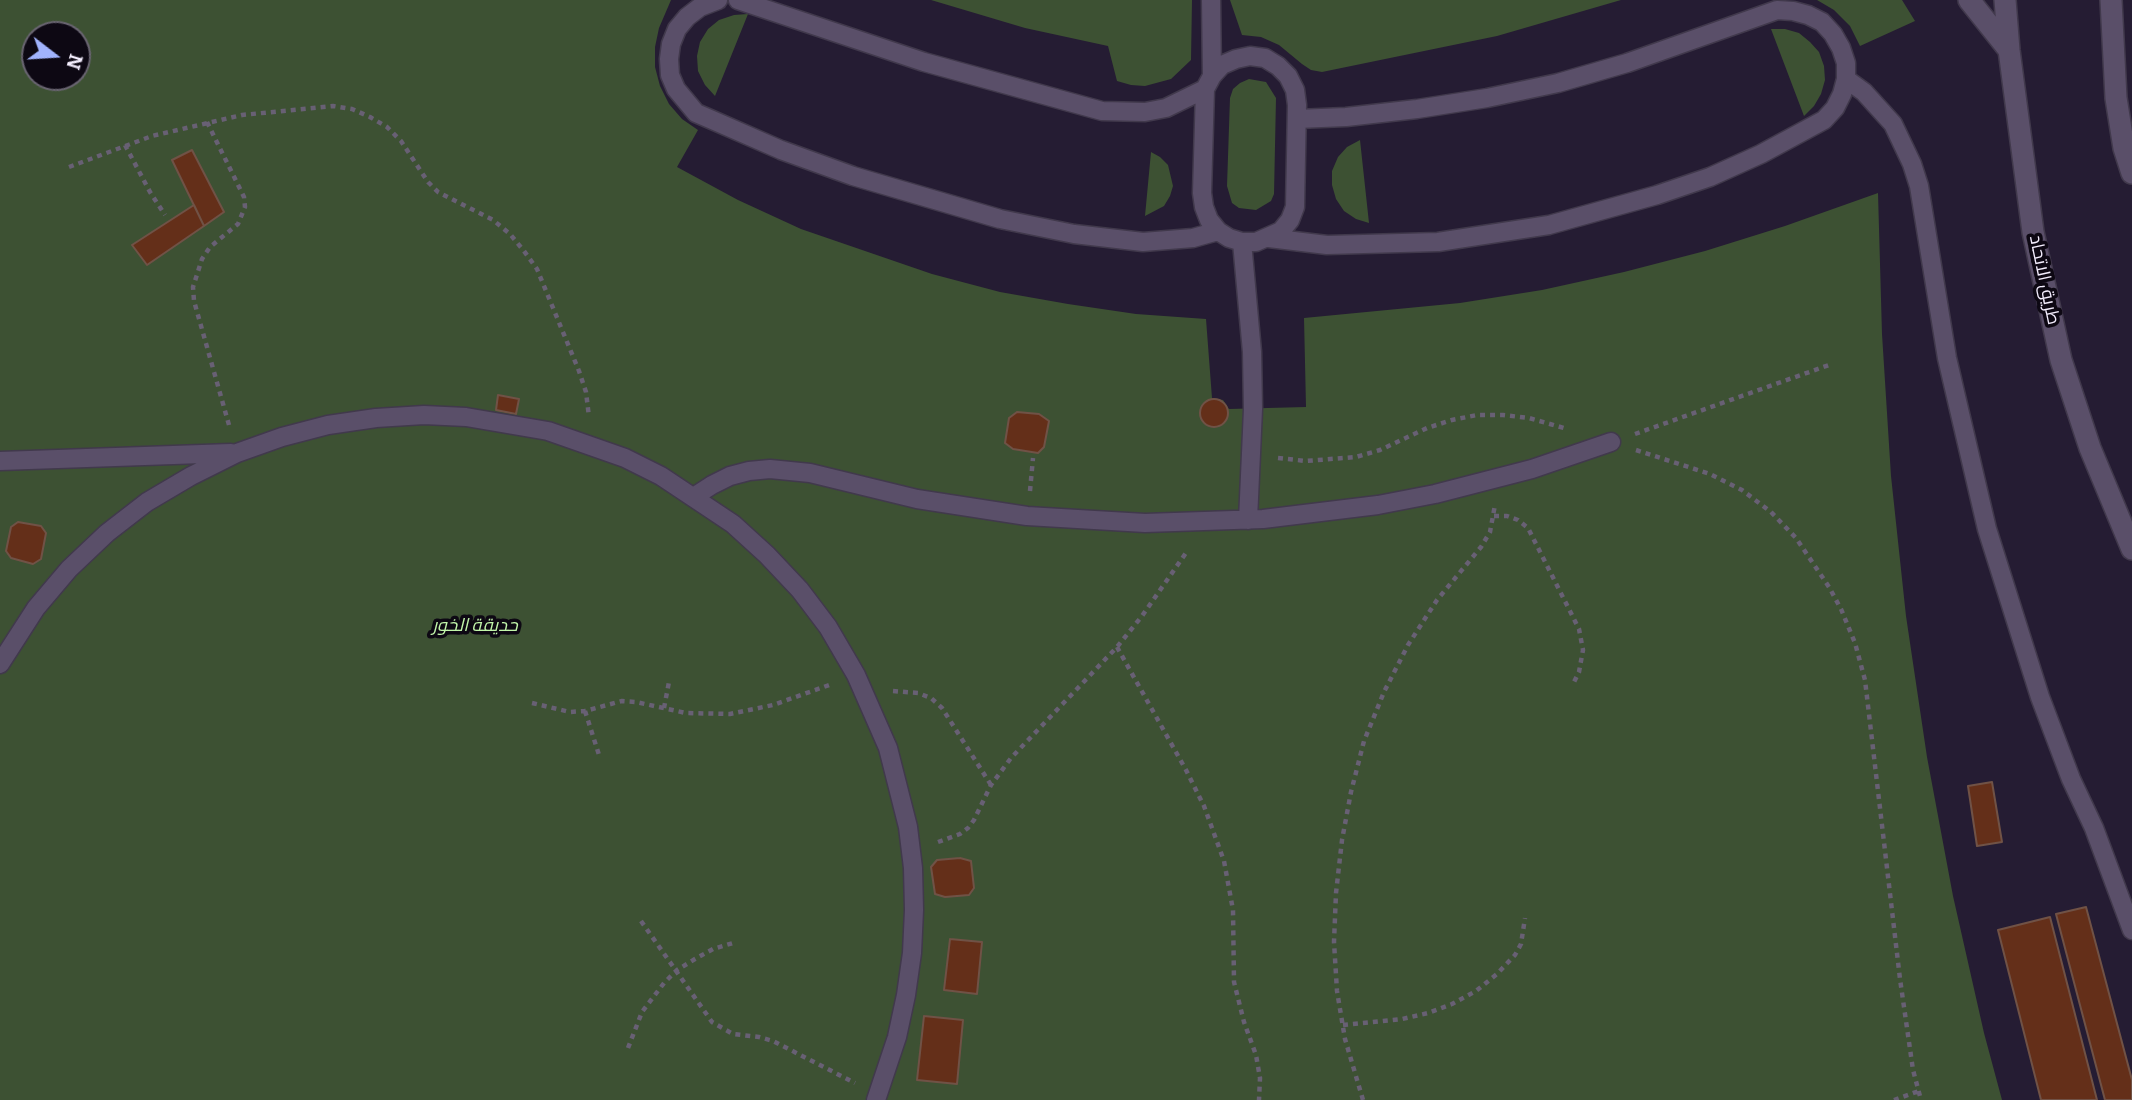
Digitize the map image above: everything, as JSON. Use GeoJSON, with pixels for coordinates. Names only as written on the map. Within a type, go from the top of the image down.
{"type":"FeatureCollection","features":[{"type":"Feature","properties":{"kind":"main road"},"geometry":{"type":"LineString","coordinates":[[1969,0],[2009,50]]}},
{"type":"Feature","properties":{"kind":"main road","name":"طريق الاتحاد"},"geometry":{"type":"LineString","coordinates":[[2005,0],[2033,232],[2061,360],[2090,448],[2132,549]]}},
{"type":"Feature","properties":{"kind":"main road"},"geometry":{"type":"LineString","coordinates":[[2111,0],[2116,98],[2124,148],[2132,173]]}},
{"type":"Feature","properties":{"kind":"lane"},"geometry":{"type":"LineString","coordinates":[[716,0],[700,6],[677,29],[671,44],[670,75],[676,89],[696,113],[853,176],[1000,219],[1074,234],[1143,242],[1193,238],[1217,231]]}},
{"type":"Feature","properties":{"kind":"lane"},"geometry":{"type":"LineString","coordinates":[[738,0],[923,62],[1102,111],[1145,112],[1186,100],[1208,83],[1222,65],[1250,56],[1265,58],[1288,76],[1295,90],[1295,207],[1290,220],[1281,231],[1256,242],[1242,242],[1217,231],[1204,207],[1202,193],[1208,83],[1211,0]]}},
{"type":"Feature","properties":{"kind":"lane"},"geometry":{"type":"LineString","coordinates":[[1269,238],[1326,245],[1438,242],[1549,225],[1603,212],[1710,177],[1811,129],[1835,108],[1846,79],[1846,63],[1833,34],[1822,22],[1793,11],[1777,10],[1638,60],[1558,83],[1417,109],[1297,119]]}},
{"type":"Feature","properties":{"kind":"lane"},"geometry":{"type":"LineString","coordinates":[[1846,79],[1864,92],[1893,124],[1912,163],[1919,186],[1947,358],[1987,529],[2040,697],[2071,779],[2104,852],[2132,930]]}},
{"type":"Feature","properties":{"kind":"lane"},"geometry":{"type":"LineString","coordinates":[[1242,242],[1252,352],[1252,452],[1248,520]]}},
{"type":"Feature","properties":{"kind":"lane"},"geometry":{"type":"LineString","coordinates":[[0,664],[36,608],[69,569],[107,533],[191,476],[237,453],[282,437],[328,425],[424,415],[507,422],[548,431],[588,443],[637,464],[695,496],[733,524],[800,590],[828,627],[856,675],[888,748],[900,788],[911,851],[914,910],[906,995],[897,1037],[877,1098]]}},
{"type":"Feature","properties":{"kind":"lane"},"geometry":{"type":"LineString","coordinates":[[695,496],[712,485],[749,471],[790,470],[917,499],[1013,514],[1145,523],[1248,520],[1378,505],[1491,480],[1611,442]]}},
{"type":"Feature","properties":{"kind":"lane"},"geometry":{"type":"LineString","coordinates":[[0,461],[237,453]]}},
{"type":"Feature","properties":{"kind":"path"},"geometry":{"type":"LineString","coordinates":[[69,167],[125,145],[207,122],[277,110],[333,106],[352,109],[387,127],[401,141],[428,182],[438,191],[493,220],[510,234],[537,269],[586,392],[588,443]]}},
{"type":"Feature","properties":{"kind":"path"},"geometry":{"type":"LineString","coordinates":[[207,122],[244,197],[245,207],[238,224],[210,247],[199,266],[193,287],[194,301],[237,453]]}},
{"type":"Feature","properties":{"kind":"path"},"geometry":{"type":"LineString","coordinates":[[125,145],[165,215]]}},
{"type":"Feature","properties":{"kind":"path"},"geometry":{"type":"LineString","coordinates":[[1611,442],[1829,365]]}},
{"type":"Feature","properties":{"kind":"path"},"geometry":{"type":"LineString","coordinates":[[1252,452],[1280,459],[1306,461],[1356,457],[1380,450],[1427,428],[1477,415],[1529,418],[1565,428]]}},
{"type":"Feature","properties":{"kind":"path"},"geometry":{"type":"LineString","coordinates":[[1611,442],[1710,474],[1742,491],[1771,512],[1796,538],[1841,609],[1855,643],[1865,680],[1901,991],[1921,1100]]}},
{"type":"Feature","properties":{"kind":"path"},"geometry":{"type":"LineString","coordinates":[[1363,1100],[1345,1039],[1337,991],[1334,942],[1336,893],[1348,804],[1364,741],[1384,692],[1408,645],[1437,600],[1481,547],[1490,532],[1495,499],[1491,480]]}},
{"type":"Feature","properties":{"kind":"path"},"geometry":{"type":"LineString","coordinates":[[1494,516],[1507,516],[1528,528],[1573,617],[1583,650],[1579,672],[1574,682]]}},
{"type":"Feature","properties":{"kind":"path"},"geometry":{"type":"LineString","coordinates":[[911,851],[960,834],[968,828],[991,785],[1011,758],[1116,647],[1165,584],[1205,522]]}},
{"type":"Feature","properties":{"kind":"path"},"geometry":{"type":"LineString","coordinates":[[1116,647],[1186,770],[1204,806],[1224,861],[1233,910],[1234,982],[1256,1055],[1260,1079],[1259,1100]]}},
{"type":"Feature","properties":{"kind":"path"},"geometry":{"type":"LineString","coordinates":[[532,703],[570,712],[585,711],[622,701],[708,715],[752,711],[856,675]]}},
{"type":"Feature","properties":{"kind":"path"},"geometry":{"type":"LineString","coordinates":[[664,708],[669,682]]}},
{"type":"Feature","properties":{"kind":"path"},"geometry":{"type":"LineString","coordinates":[[869,701],[889,691],[904,690],[930,698],[942,708],[991,785]]}},
{"type":"Feature","properties":{"kind":"path"},"geometry":{"type":"LineString","coordinates":[[585,711],[600,758]]}},
{"type":"Feature","properties":{"kind":"path"},"geometry":{"type":"LineString","coordinates":[[1343,1025],[1402,1020],[1452,1004],[1476,991],[1515,955],[1521,944],[1525,918]]}},
{"type":"Feature","properties":{"kind":"path"},"geometry":{"type":"LineString","coordinates":[[641,921],[712,1022],[733,1034],[773,1041],[877,1098]]}},
{"type":"Feature","properties":{"kind":"path"},"geometry":{"type":"LineString","coordinates":[[628,1048],[642,1012],[677,970],[713,949],[733,943]]}},
{"type":"Feature","properties":{"kind":"path"},"geometry":{"type":"LineString","coordinates":[[1894,1100],[1919,1091]]}},
{"type":"Feature","properties":{"kind":"green space","name":"حديقة الخور"},"geometry":{"type":"Polygon","coordinates":[[[0,0],[671,0],[659,28],[655,67],[669,104],[682,119],[698,130],[677,167],[738,200],[801,229],[932,274],[1000,292],[1068,304],[1136,314],[1206,319],[1212,398],[1223,400],[1229,409],[1306,407],[1304,318],[1460,303],[1542,290],[1705,251],[1878,193],[1882,334],[1891,476],[1906,616],[1927,757],[1953,896],[2002,1100],[0,1100],[0,0]]]}},
{"type":"Feature","properties":{"kind":"green space"},"geometry":{"type":"Polygon","coordinates":[[[931,0],[1192,0],[1191,60],[1171,79],[1145,86],[1131,85],[1117,81],[1108,46],[1025,28],[931,0]]]}},
{"type":"Feature","properties":{"kind":"green space"},"geometry":{"type":"Polygon","coordinates":[[[1230,0],[1621,0],[1497,36],[1322,72],[1311,70],[1279,45],[1261,37],[1242,35],[1230,0]]]}},
{"type":"Feature","properties":{"kind":"green space"},"geometry":{"type":"Polygon","coordinates":[[[1817,0],[1902,0],[1915,21],[1860,46],[1850,26],[1834,10],[1817,0]]]}},
{"type":"Feature","properties":{"kind":"green space"},"geometry":{"type":"Polygon","coordinates":[[[748,14],[715,96],[698,71],[700,42],[708,29],[719,20],[748,14]]]}},
{"type":"Feature","properties":{"kind":"green space"},"geometry":{"type":"Polygon","coordinates":[[[1771,29],[1799,33],[1819,52],[1825,80],[1814,106],[1804,116],[1771,29]]]}},
{"type":"Feature","properties":{"kind":"green space"},"geometry":{"type":"Polygon","coordinates":[[[1249,79],[1266,82],[1276,98],[1274,194],[1271,201],[1256,210],[1239,208],[1232,203],[1227,186],[1230,98],[1233,89],[1249,79]]]}},
{"type":"Feature","properties":{"kind":"green space"},"geometry":{"type":"Polygon","coordinates":[[[1360,140],[1369,223],[1344,211],[1336,199],[1332,185],[1332,171],[1338,157],[1347,147],[1360,140]]]}},
{"type":"Feature","properties":{"kind":"green space"},"geometry":{"type":"Polygon","coordinates":[[[1151,152],[1168,165],[1173,186],[1164,206],[1145,216],[1151,152]]]}},
{"type":"Feature","properties":{"kind":"building"},"geometry":{"type":"Polygon","coordinates":[[[192,150],[224,212],[204,226],[172,160],[192,150]]]}},
{"type":"Feature","properties":{"kind":"building"},"geometry":{"type":"Polygon","coordinates":[[[194,205],[204,226],[147,265],[132,245],[194,205]]]}},
{"type":"Feature","properties":{"kind":"building"},"geometry":{"type":"Polygon","coordinates":[[[498,395],[519,399],[516,414],[496,410],[498,395]]]}},
{"type":"Feature","properties":{"kind":"building"},"geometry":{"type":"Polygon","coordinates":[[[1214,399],[1224,403],[1228,413],[1224,423],[1214,427],[1204,423],[1200,413],[1204,403],[1214,399]]]}},
{"type":"Feature","properties":{"kind":"building"},"geometry":{"type":"Polygon","coordinates":[[[1017,412],[1039,414],[1049,421],[1044,447],[1038,453],[1013,449],[1005,443],[1009,418],[1017,412]]]}},
{"type":"Feature","properties":{"kind":"building"},"geometry":{"type":"Polygon","coordinates":[[[18,522],[41,526],[46,533],[41,559],[33,564],[11,558],[6,551],[11,527],[18,522]]]}},
{"type":"Feature","properties":{"kind":"building"},"geometry":{"type":"Polygon","coordinates":[[[1992,782],[2002,842],[1977,846],[1968,786],[1992,782]]]}},
{"type":"Feature","properties":{"kind":"building"},"geometry":{"type":"Polygon","coordinates":[[[960,858],[971,861],[974,888],[969,895],[945,897],[935,894],[931,867],[937,860],[960,858]]]}},
{"type":"Feature","properties":{"kind":"building"},"geometry":{"type":"Polygon","coordinates":[[[2086,907],[2132,1080],[2132,1100],[2105,1100],[2056,914],[2086,907]]]}},
{"type":"Feature","properties":{"kind":"building"},"geometry":{"type":"Polygon","coordinates":[[[2050,917],[2097,1100],[2041,1100],[1998,930],[2050,917]]]}},
{"type":"Feature","properties":{"kind":"building"},"geometry":{"type":"Polygon","coordinates":[[[950,939],[982,942],[977,994],[944,990],[950,939]]]}},
{"type":"Feature","properties":{"kind":"building"},"geometry":{"type":"Polygon","coordinates":[[[924,1016],[963,1020],[957,1084],[917,1080],[924,1016]]]}}]}
